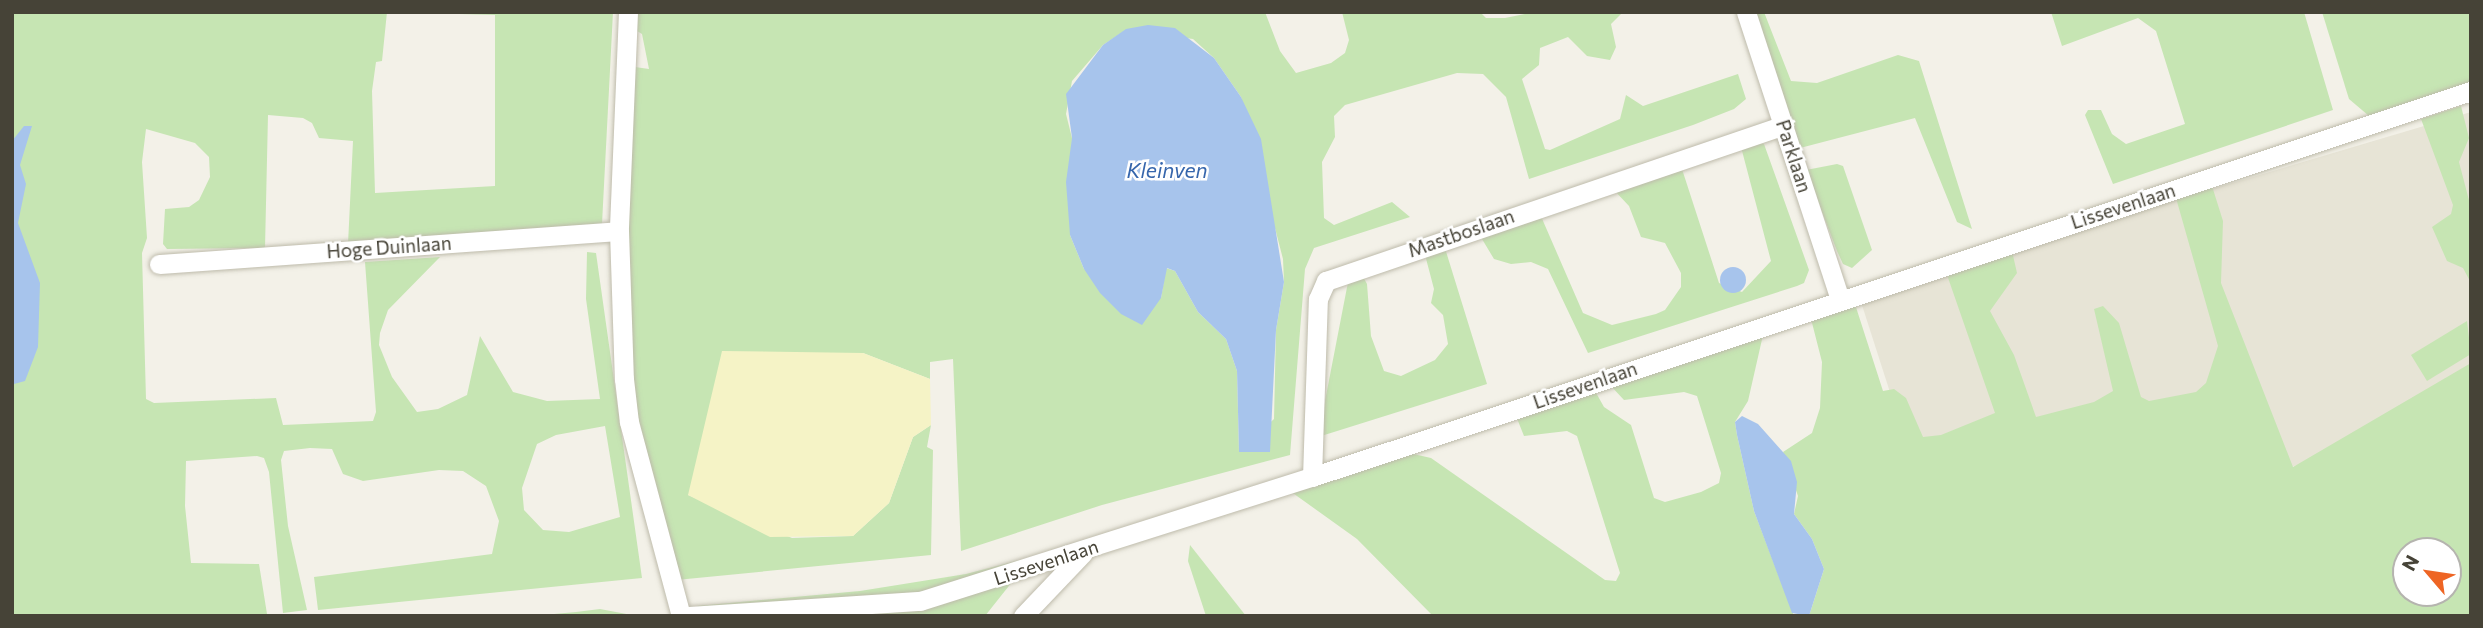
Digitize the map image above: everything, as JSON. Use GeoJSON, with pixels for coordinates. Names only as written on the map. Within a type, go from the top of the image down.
{"type":"FeatureCollection","features":[{"type":"Feature","properties":{"kind":"street"},"geometry":{"type":"LineString","coordinates":[[628,12],[619,230],[626,409],[681,616]]}},
{"type":"Feature","properties":{"kind":"street","name":"Parklaan"},"geometry":{"type":"LineString","coordinates":[[1746,12],[1840,300]]}},
{"type":"Feature","properties":{"kind":"street","name":"Lissevenlaan"},"geometry":{"type":"LineString","coordinates":[[700,615],[920,601],[1312,477],[2471,91]]}},
{"type":"Feature","properties":{"kind":"street","name":"Mastboslaan"},"geometry":{"type":"LineString","coordinates":[[1312,477],[1318,299],[1326,281],[1784,125]]}},
{"type":"Feature","properties":{"kind":"street","name":"Hoge Duinlaan"},"geometry":{"type":"LineString","coordinates":[[159,264],[619,230]]}},
{"type":"Feature","properties":{"kind":"street"},"geometry":{"type":"LineString","coordinates":[[1023,616],[1085,551]]}},
{"type":"Feature","properties":{"kind":"shaded area"},"geometry":{"type":"Polygon","coordinates":[[[2471,112],[2471,408],[1950,579],[1861,302],[2071,231],[2471,112]]]}},
{"type":"Feature","properties":{"kind":"green space"},"geometry":{"type":"Polygon","coordinates":[[[12,12],[387,12],[613,12],[602,224],[348,244],[353,141],[319,138],[312,123],[303,118],[268,115],[265,248],[167,249],[163,244],[165,209],[189,207],[199,200],[210,177],[209,157],[195,143],[146,129],[142,162],[147,238],[142,253],[146,399],[154,403],[276,398],[283,425],[373,421],[376,412],[365,262],[440,257],[388,310],[380,333],[379,345],[392,377],[417,412],[438,409],[467,395],[480,336],[513,392],[547,401],[600,399],[586,299],[587,252],[596,253],[642,578],[318,610],[314,577],[492,554],[499,521],[486,486],[463,471],[439,470],[363,481],[343,474],[332,449],[310,448],[284,451],[281,460],[288,526],[307,610],[283,613],[269,472],[264,458],[257,456],[186,461],[185,506],[191,563],[259,564],[267,614],[12,616],[12,12]],[[387,12],[382,61],[376,62],[372,91],[375,193],[495,186],[495,15],[387,12]],[[605,426],[556,435],[537,444],[522,488],[524,510],[543,530],[569,532],[620,517],[605,426]]]}},
{"type":"Feature","properties":{"kind":"green space"},"geometry":{"type":"Polygon","coordinates":[[[637,12],[1265,12],[1280,51],[1296,73],[1331,63],[1345,53],[1349,40],[1342,12],[1480,12],[1486,18],[1505,18],[1535,12],[1623,12],[1611,24],[1616,47],[1610,60],[1587,56],[1568,37],[1540,48],[1539,65],[1522,79],[1545,149],[1550,150],[1620,119],[1626,95],[1643,106],[1738,74],[1746,99],[1734,109],[1693,125],[1529,179],[1506,97],[1483,74],[1457,73],[1345,105],[1334,116],[1335,137],[1322,162],[1324,218],[1334,225],[1392,202],[1410,217],[1314,248],[1305,269],[1290,455],[1102,505],[961,551],[953,359],[930,362],[930,379],[863,353],[688,495],[792,538],[853,536],[889,503],[913,437],[931,425],[927,447],[933,450],[931,555],[666,581],[634,400],[626,272],[633,81],[635,67],[649,69],[642,34],[637,31],[637,12]],[[1126,30],[1103,45],[1072,81],[1066,114],[1072,138],[1070,235],[1084,269],[1161,298],[1166,268],[1175,271],[1198,312],[1226,339],[1237,371],[1239,452],[1274,419],[1276,330],[1284,282],[1283,259],[1241,97],[1214,58],[1193,39],[1126,30]]]}},
{"type":"Feature","properties":{"kind":"green space"},"geometry":{"type":"Polygon","coordinates":[[[1754,12],[1764,12],[1791,81],[1817,83],[1898,55],[1919,61],[1972,229],[1957,222],[1915,118],[1800,148],[1754,12]]]}},
{"type":"Feature","properties":{"kind":"green space"},"geometry":{"type":"Polygon","coordinates":[[[2051,12],[2304,12],[2333,110],[2113,184],[2085,115],[2088,110],[2101,110],[2112,134],[2126,144],[2185,124],[2156,31],[2138,18],[2062,46],[2051,12]]]}},
{"type":"Feature","properties":{"kind":"green space"},"geometry":{"type":"Polygon","coordinates":[[[2322,12],[2471,12],[2471,83],[2369,116],[2349,99],[2322,12]]]}},
{"type":"Feature","properties":{"kind":"green space"},"geometry":{"type":"Polygon","coordinates":[[[2461,106],[2469,138],[2459,162],[2471,208],[2471,283],[2463,268],[2447,261],[2432,227],[2451,214],[2453,205],[2421,119],[2461,106]]]}},
{"type":"Feature","properties":{"kind":"green space"},"geometry":{"type":"Polygon","coordinates":[[[1755,141],[1764,144],[1809,270],[1804,283],[1797,286],[1588,353],[1548,269],[1531,262],[1511,264],[1494,259],[1479,234],[1540,214],[1583,313],[1612,325],[1656,314],[1665,310],[1681,287],[1681,273],[1665,243],[1641,237],[1629,206],[1613,189],[1681,166],[1719,283],[1742,292],[1771,261],[1741,147],[1755,141]]]}},
{"type":"Feature","properties":{"kind":"green space"},"geometry":{"type":"Polygon","coordinates":[[[1837,164],[1843,166],[1872,250],[1852,268],[1843,264],[1806,170],[1837,164]]]}},
{"type":"Feature","properties":{"kind":"green space"},"geometry":{"type":"Polygon","coordinates":[[[2212,186],[2223,221],[2221,283],[2293,467],[2471,363],[2471,616],[1809,616],[1824,569],[1812,539],[1794,514],[1798,496],[1783,452],[1812,433],[1820,408],[1822,362],[1810,315],[1854,301],[1883,391],[1894,389],[1906,398],[1923,437],[1941,435],[1995,413],[1946,272],[2012,251],[2017,273],[1990,311],[2014,355],[2036,417],[2094,402],[2113,391],[2094,309],[2103,306],[2119,323],[2141,397],[2149,401],[2196,392],[2206,383],[2218,346],[2176,198],[2212,186]]]}},
{"type":"Feature","properties":{"kind":"green space"},"geometry":{"type":"Polygon","coordinates":[[[1444,245],[1487,384],[1318,437],[1349,277],[1361,273],[1367,284],[1371,336],[1384,371],[1401,376],[1435,360],[1448,344],[1443,315],[1431,303],[1434,289],[1424,251],[1444,245]]]}},
{"type":"Feature","properties":{"kind":"green space"},"geometry":{"type":"Polygon","coordinates":[[[2467,321],[2471,354],[2427,381],[2411,355],[2467,321]]]}},
{"type":"Feature","properties":{"kind":"green space"},"geometry":{"type":"Polygon","coordinates":[[[1763,335],[1748,401],[1735,422],[1754,511],[1794,616],[1433,616],[1357,539],[1290,491],[1409,453],[1431,458],[1605,580],[1616,581],[1620,573],[1577,436],[1567,431],[1524,436],[1516,416],[1595,391],[1604,407],[1631,425],[1654,498],[1665,502],[1701,492],[1719,483],[1721,473],[1697,396],[1684,392],[1624,400],[1610,385],[1763,335]]]}},
{"type":"Feature","properties":{"kind":"green space"},"geometry":{"type":"Polygon","coordinates":[[[1190,545],[1246,616],[1206,616],[1188,561],[1190,545]]]}},
{"type":"Feature","properties":{"kind":"green space"},"geometry":{"type":"Polygon","coordinates":[[[1032,557],[985,616],[711,616],[697,606],[860,591],[966,574],[1032,557]]]}},
{"type":"Feature","properties":{"kind":"green space"},"geometry":{"type":"Polygon","coordinates":[[[600,609],[637,616],[532,616],[576,612],[600,609]]]}},
{"type":"Feature","properties":{"kind":"sand"},"geometry":{"type":"Polygon","coordinates":[[[722,351],[863,353],[930,379],[931,425],[913,437],[889,503],[853,536],[770,537],[688,495],[722,351]]]}},
{"type":"Feature","properties":{"kind":"water","name":"Kleinven"},"geometry":{"type":"Polygon","coordinates":[[[1148,25],[1175,28],[1214,58],[1241,97],[1261,139],[1284,282],[1276,330],[1270,452],[1239,452],[1237,371],[1226,339],[1198,312],[1175,271],[1167,268],[1161,298],[1142,325],[1121,314],[1100,293],[1084,269],[1070,235],[1066,182],[1072,138],[1066,94],[1103,45],[1126,29],[1148,25]]]}},
{"type":"Feature","properties":{"kind":"water"},"geometry":{"type":"Polygon","coordinates":[[[24,126],[32,126],[20,165],[26,184],[18,223],[40,283],[38,347],[25,381],[14,384],[12,141],[24,126]]]}},
{"type":"Feature","properties":{"kind":"water"},"geometry":{"type":"Polygon","coordinates":[[[1733,267],[1742,271],[1746,280],[1742,289],[1733,293],[1724,289],[1720,280],[1724,271],[1733,267]]]}},
{"type":"Feature","properties":{"kind":"water"},"geometry":{"type":"Polygon","coordinates":[[[1742,416],[1758,424],[1791,461],[1797,482],[1794,514],[1812,539],[1824,569],[1809,616],[1792,613],[1754,511],[1735,422],[1742,416]]]}}]}
